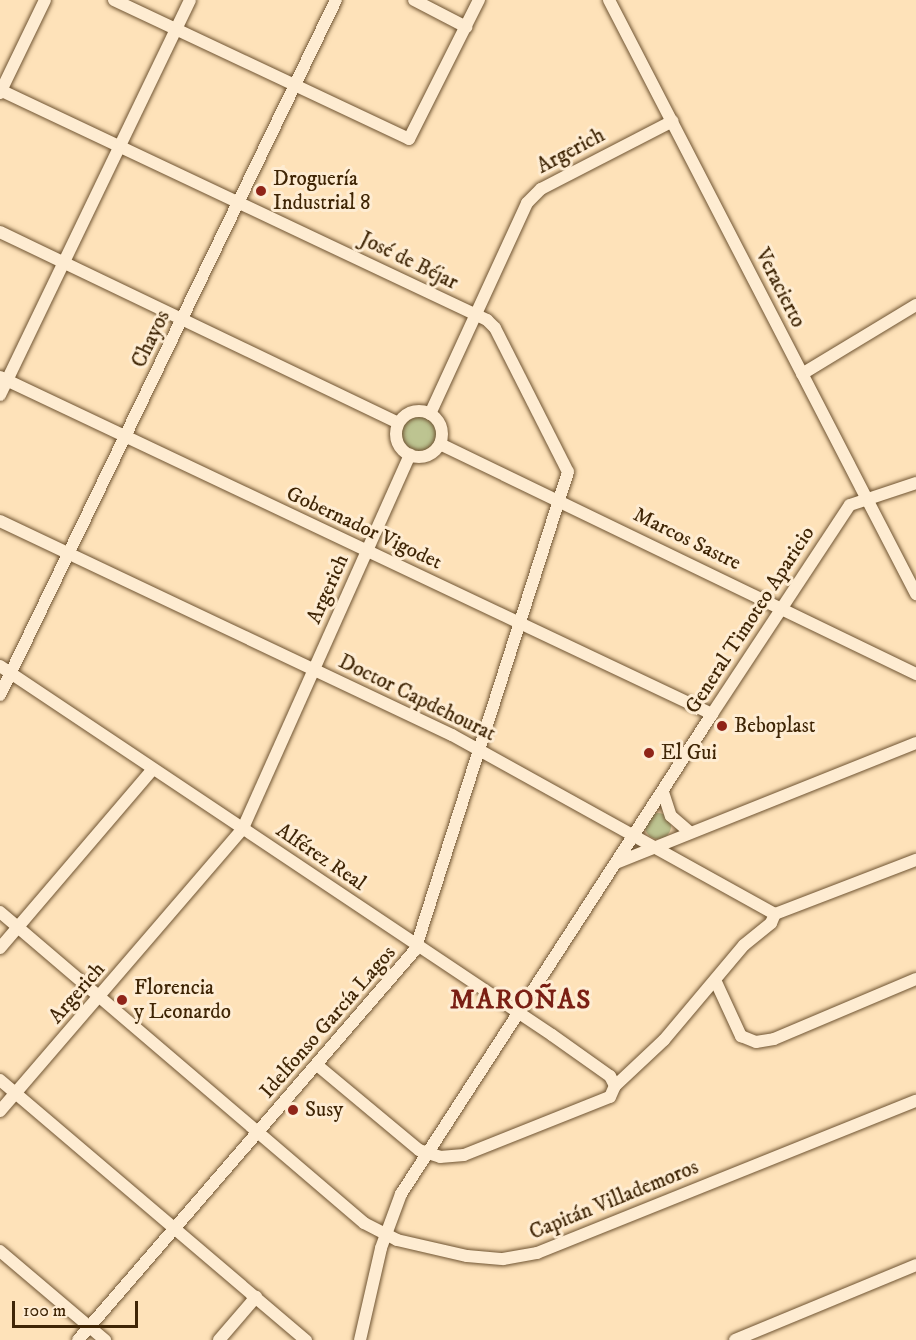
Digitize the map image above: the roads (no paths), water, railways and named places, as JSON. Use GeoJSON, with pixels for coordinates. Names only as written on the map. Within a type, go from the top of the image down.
{"type":"FeatureCollection","features":[{"type":"Feature","properties":{"kind":"street"},"geometry":{"type":"LineString","coordinates":[[0,91],[45,0]]}},
{"type":"Feature","properties":{"kind":"street"},"geometry":{"type":"LineString","coordinates":[[114,0],[409,139],[479,0]]}},
{"type":"Feature","properties":{"kind":"street"},"geometry":{"type":"LineString","coordinates":[[0,395],[4,378],[65,262],[190,0]]}},
{"type":"Feature","properties":{"kind":"street","name":"Chayos"},"geometry":{"type":"LineString","coordinates":[[0,695],[5,668],[68,554],[336,0]]}},
{"type":"Feature","properties":{"kind":"street"},"geometry":{"type":"LineString","coordinates":[[414,0],[466,27]]}},
{"type":"Feature","properties":{"kind":"street","name":"Veracierto"},"geometry":{"type":"LineString","coordinates":[[609,0],[916,594]]}},
{"type":"Feature","properties":{"kind":"street","name":"José de Béjar"},"geometry":{"type":"LineString","coordinates":[[0,91],[238,201],[474,314],[495,328],[568,472],[560,500]]}},
{"type":"Feature","properties":{"kind":"street","name":"Argerich"},"geometry":{"type":"LineString","coordinates":[[430,414],[523,209],[535,194],[673,121]]}},
{"type":"Feature","properties":{"kind":"street"},"geometry":{"type":"LineString","coordinates":[[0,232],[398,423]]}},
{"type":"Feature","properties":{"kind":"street"},"geometry":{"type":"LineString","coordinates":[[801,374],[916,305]]}},
{"type":"Feature","properties":{"kind":"street","name":"Gobernador Vigodet"},"geometry":{"type":"LineString","coordinates":[[4,378],[712,714]]}},
{"type":"Feature","properties":{"kind":"street"},"geometry":{"type":"LineString","coordinates":[[409,413],[430,414],[440,424],[440,444],[430,454],[410,455],[396,438],[398,423],[409,413]]}},
{"type":"Feature","properties":{"kind":"street","name":"Marcos Sastre"},"geometry":{"type":"LineString","coordinates":[[440,444],[916,674]]}},
{"type":"Feature","properties":{"kind":"street","name":"Argerich"},"geometry":{"type":"LineString","coordinates":[[0,1112],[243,828],[410,455]]}},
{"type":"Feature","properties":{"kind":"street"},"geometry":{"type":"LineString","coordinates":[[866,497],[916,483]]}},
{"type":"Feature","properties":{"kind":"street","name":"General Timoteo Aparicio"},"geometry":{"type":"LineString","coordinates":[[360,1340],[385,1236],[401,1194],[845,511],[866,497]]}},
{"type":"Feature","properties":{"kind":"street","name":"Idelfonso García Lagos"},"geometry":{"type":"LineString","coordinates":[[78,1340],[260,1132],[417,945],[560,500]]}},
{"type":"Feature","properties":{"kind":"street","name":"Doctor Capdehourat"},"geometry":{"type":"LineString","coordinates":[[0,521],[479,749],[775,914]]}},
{"type":"Feature","properties":{"kind":"street","name":"Alférez Real"},"geometry":{"type":"LineString","coordinates":[[5,668],[610,1076],[615,1086]]}},
{"type":"Feature","properties":{"kind":"street"},"geometry":{"type":"LineString","coordinates":[[616,864],[688,831],[916,743]]}},
{"type":"Feature","properties":{"kind":"street"},"geometry":{"type":"LineString","coordinates":[[0,948],[153,769]]}},
{"type":"Feature","properties":{"kind":"street"},"geometry":{"type":"LineString","coordinates":[[663,792],[671,816],[688,831]]}},
{"type":"Feature","properties":{"kind":"street"},"geometry":{"type":"LineString","coordinates":[[317,1065],[427,1154],[445,1157],[464,1155],[606,1100],[615,1086],[716,982],[744,945],[771,923],[775,914],[916,860]]}},
{"type":"Feature","properties":{"kind":"street","name":"Capitán Villademoros"},"geometry":{"type":"LineString","coordinates":[[0,912],[364,1223],[385,1236],[486,1259],[537,1253],[916,1101]]}},
{"type":"Feature","properties":{"kind":"street"},"geometry":{"type":"LineString","coordinates":[[716,982],[741,1036],[756,1042],[774,1039],[916,979]]}},
{"type":"Feature","properties":{"kind":"street"},"geometry":{"type":"LineString","coordinates":[[0,1080],[306,1340]]}},
{"type":"Feature","properties":{"kind":"street"},"geometry":{"type":"LineString","coordinates":[[0,1251],[105,1340]]}},
{"type":"Feature","properties":{"kind":"street"},"geometry":{"type":"LineString","coordinates":[[735,1340],[916,1265]]}},
{"type":"Feature","properties":{"kind":"street"},"geometry":{"type":"LineString","coordinates":[[219,1340],[256,1298]]}},
{"type":"Feature","properties":{"kind":"place","name":"Droguería Industrial 8"},"geometry":{"type":"Point","coordinates":[261,191]}},
{"type":"Feature","properties":{"kind":"place","name":"Beboplast"},"geometry":{"type":"Point","coordinates":[722,726]}},
{"type":"Feature","properties":{"kind":"place","name":"El Gui"},"geometry":{"type":"Point","coordinates":[649,753]}},
{"type":"Feature","properties":{"kind":"place","name":"Florencia y Leonardo"},"geometry":{"type":"Point","coordinates":[122,1000]}},
{"type":"Feature","properties":{"kind":"place","name":"Susy"},"geometry":{"type":"Point","coordinates":[293,1110]}},
{"type":"Feature","properties":{"kind":"district","name":"MAROÑAS"},"geometry":{"type":"Point","coordinates":[521,1001]}}]}
